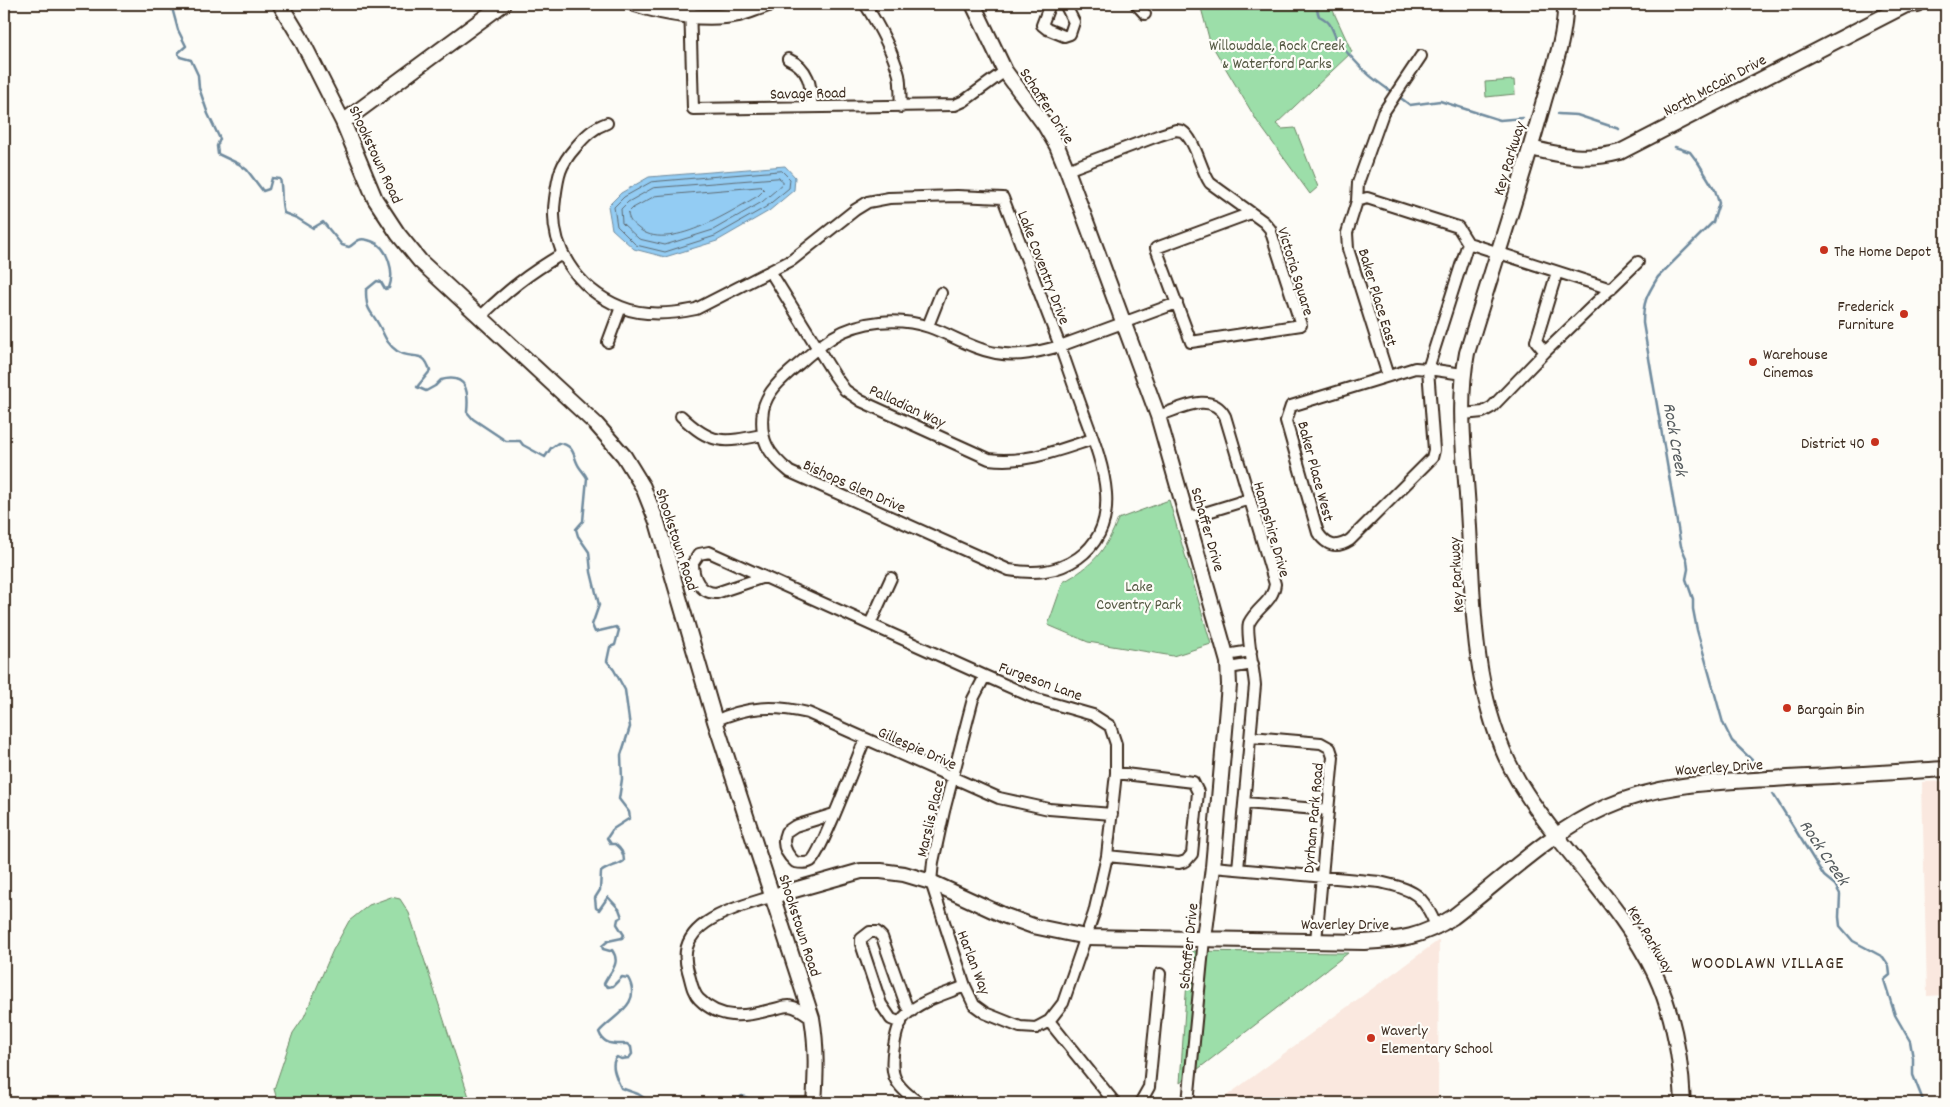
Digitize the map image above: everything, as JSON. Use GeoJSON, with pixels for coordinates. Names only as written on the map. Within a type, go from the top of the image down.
{"type":"FeatureCollection","features":[{"type":"Feature","properties":{"kind":"street","name":"Shookstown Road"},"geometry":{"type":"LineString","coordinates":[[280,4],[300,37],[343,122],[376,199],[398,234],[420,261],[596,424],[624,456],[643,487],[658,522],[715,720],[804,988],[816,1039],[814,1103]]}},
{"type":"Feature","properties":{"kind":"street"},"geometry":{"type":"LineString","coordinates":[[343,122],[503,4]]}},
{"type":"Feature","properties":{"kind":"street"},"geometry":{"type":"LineString","coordinates":[[634,4],[731,15],[769,4]]}},
{"type":"Feature","properties":{"kind":"street"},"geometry":{"type":"LineString","coordinates":[[865,4],[892,53],[899,77],[901,107]]}},
{"type":"Feature","properties":{"kind":"street","name":"Schaffer Drive"},"geometry":{"type":"LineString","coordinates":[[973,4],[1005,70],[1044,124],[1068,170],[1158,416],[1227,662],[1213,867],[1188,1103]]}},
{"type":"Feature","properties":{"kind":"street"},"geometry":{"type":"LineString","coordinates":[[1050,4],[1042,25],[1064,36],[1070,34],[1074,22],[1066,4]]}},
{"type":"Feature","properties":{"kind":"street"},"geometry":{"type":"LineString","coordinates":[[1136,4],[1145,14]]}},
{"type":"Feature","properties":{"kind":"street","name":"Key Parkway"},"geometry":{"type":"LineString","coordinates":[[1565,4],[1565,19],[1561,39],[1531,148],[1497,252],[1467,353],[1463,374],[1463,414],[1475,632],[1479,670],[1484,695],[1494,726],[1518,781],[1625,924],[1654,973],[1675,1031],[1681,1066],[1682,1103]]}},
{"type":"Feature","properties":{"kind":"street","name":"North McCain Drive"},"geometry":{"type":"LineString","coordinates":[[1531,148],[1562,156],[1584,158],[1601,157],[1620,152],[1909,4]]}},
{"type":"Feature","properties":{"kind":"street","name":"Savage Road"},"geometry":{"type":"LineString","coordinates":[[691,10],[693,109],[955,105],[964,101],[1005,70]]}},
{"type":"Feature","properties":{"kind":"street","name":"Baker Place East"},"geometry":{"type":"LineString","coordinates":[[1388,376],[1348,249],[1347,233],[1357,201],[1358,183],[1383,113],[1421,56]]}},
{"type":"Feature","properties":{"kind":"street"},"geometry":{"type":"LineString","coordinates":[[788,59],[796,62],[804,69],[810,80],[811,107]]}},
{"type":"Feature","properties":{"kind":"street"},"geometry":{"type":"LineString","coordinates":[[480,317],[532,271],[562,254],[555,233],[554,210],[558,174],[569,155],[587,134],[596,127],[608,123]]}},
{"type":"Feature","properties":{"kind":"street"},"geometry":{"type":"LineString","coordinates":[[1068,170],[1160,135],[1176,130],[1182,131],[1191,139],[1204,175],[1210,183],[1251,213]]}},
{"type":"Feature","properties":{"kind":"street","name":"Lake Coventry Drive"},"geometry":{"type":"LineString","coordinates":[[562,254],[584,283],[596,293],[621,307],[647,313],[664,314],[696,309],[792,260],[855,210],[868,202],[889,198],[958,196],[986,199],[1002,198],[1060,346]]}},
{"type":"Feature","properties":{"kind":"street"},"geometry":{"type":"LineString","coordinates":[[1357,201],[1367,198],[1458,227],[1468,242],[1611,288]]}},
{"type":"Feature","properties":{"kind":"street","name":"Victoria Square"},"geometry":{"type":"LineString","coordinates":[[1251,213],[1264,222],[1270,230],[1301,325],[1191,342],[1156,248],[1251,213]]}},
{"type":"Feature","properties":{"kind":"street"},"geometry":{"type":"LineString","coordinates":[[1428,369],[1468,242]]}},
{"type":"Feature","properties":{"kind":"street"},"geometry":{"type":"LineString","coordinates":[[1463,414],[1483,412],[1492,407],[1545,352],[1638,262]]}},
{"type":"Feature","properties":{"kind":"street","name":"Palladian Way"},"geometry":{"type":"LineString","coordinates":[[770,271],[845,390],[861,401],[989,459],[1006,461],[1027,459],[1093,439]]}},
{"type":"Feature","properties":{"kind":"street"},"geometry":{"type":"LineString","coordinates":[[1545,352],[1536,341],[1557,272]]}},
{"type":"Feature","properties":{"kind":"street"},"geometry":{"type":"LineString","coordinates":[[928,326],[941,293]]}},
{"type":"Feature","properties":{"kind":"street"},"geometry":{"type":"LineString","coordinates":[[681,416],[696,430],[710,438],[740,440],[762,435],[765,402],[777,384],[817,348],[834,336],[877,322],[900,321],[928,326],[978,349],[996,353],[1014,355],[1033,354],[1177,303]]}},
{"type":"Feature","properties":{"kind":"street"},"geometry":{"type":"LineString","coordinates":[[608,342],[621,307]]}},
{"type":"Feature","properties":{"kind":"street","name":"Bishops Glen Drive"},"geometry":{"type":"LineString","coordinates":[[762,435],[766,446],[776,460],[790,472],[1008,570],[1027,573],[1045,572],[1061,568],[1086,552],[1095,540],[1102,527],[1107,497],[1106,480],[1060,346]]}},
{"type":"Feature","properties":{"kind":"street","name":"Baker Place West"},"geometry":{"type":"LineString","coordinates":[[1428,369],[1434,450],[1432,458],[1350,540],[1333,546],[1324,542],[1318,533],[1286,421],[1292,406],[1415,368],[1428,369],[1463,374]]}},
{"type":"Feature","properties":{"kind":"street","name":"Hampshire Drive"},"geometry":{"type":"LineString","coordinates":[[1158,416],[1201,402],[1216,404],[1225,416],[1275,584],[1271,597],[1249,623],[1248,634],[1255,685],[1238,869]]}},
{"type":"Feature","properties":{"kind":"street"},"geometry":{"type":"LineString","coordinates":[[1188,518],[1250,499]]}},
{"type":"Feature","properties":{"kind":"street","name":"Furgeson Lane"},"geometry":{"type":"LineString","coordinates":[[764,577],[709,593],[702,590],[693,563],[699,554],[710,552],[1037,699],[1093,715],[1110,726],[1116,744],[1116,773],[1112,814],[1107,856],[1094,914],[1086,937]]}},
{"type":"Feature","properties":{"kind":"street"},"geometry":{"type":"LineString","coordinates":[[870,624],[891,578]]}},
{"type":"Feature","properties":{"kind":"street"},"geometry":{"type":"LineString","coordinates":[[1227,662],[1251,651]]}},
{"type":"Feature","properties":{"kind":"street"},"geometry":{"type":"LineString","coordinates":[[1227,662],[1253,664]]}},
{"type":"Feature","properties":{"kind":"street","name":"Marslis Place"},"geometry":{"type":"LineString","coordinates":[[932,882],[944,811],[973,699],[985,676]]}},
{"type":"Feature","properties":{"kind":"street","name":"Gillespie Drive"},"geometry":{"type":"LineString","coordinates":[[715,720],[735,712],[768,707],[786,708],[808,713],[999,798],[1049,809],[1112,814]]}},
{"type":"Feature","properties":{"kind":"street","name":"Dyrham Park Road"},"geometry":{"type":"LineString","coordinates":[[1251,737],[1321,743],[1330,748],[1333,757],[1316,941]]}},
{"type":"Feature","properties":{"kind":"street"},"geometry":{"type":"LineString","coordinates":[[834,814],[795,826],[786,832],[785,848],[795,862],[804,863],[814,856],[834,814],[865,739]]}},
{"type":"Feature","properties":{"kind":"street","name":"Waverley Drive"},"geometry":{"type":"LineString","coordinates":[[773,896],[861,871],[904,874],[932,882],[1003,915],[1033,926],[1086,937],[1364,942],[1398,940],[1437,928],[1453,918],[1556,834],[1606,807],[1655,790],[1681,785],[1946,770]]}},
{"type":"Feature","properties":{"kind":"street"},"geometry":{"type":"LineString","coordinates":[[1107,856],[1178,863],[1186,861],[1192,854],[1198,792],[1192,782],[1116,773]]}},
{"type":"Feature","properties":{"kind":"street"},"geometry":{"type":"LineString","coordinates":[[1245,803],[1328,810]]}},
{"type":"Feature","properties":{"kind":"street"},"geometry":{"type":"LineString","coordinates":[[1213,867],[1380,882],[1406,888],[1417,894],[1424,902],[1437,928]]}},
{"type":"Feature","properties":{"kind":"street","name":"Harlan Way"},"geometry":{"type":"LineString","coordinates":[[932,882],[974,1005],[985,1014],[1020,1027],[1036,1028],[1049,1021]]}},
{"type":"Feature","properties":{"kind":"street"},"geometry":{"type":"LineString","coordinates":[[773,896],[726,912],[699,928],[688,944],[685,957],[686,966],[697,997],[710,1008],[734,1016],[788,1006],[802,1011],[812,1018]]}},
{"type":"Feature","properties":{"kind":"street"},"geometry":{"type":"LineString","coordinates":[[901,1023],[891,1019],[881,1004],[861,944],[861,939],[870,932],[877,932],[882,937],[906,1005],[912,1011]]}},
{"type":"Feature","properties":{"kind":"street"},"geometry":{"type":"LineString","coordinates":[[1086,937],[1063,1003],[1049,1021],[1115,1103]]}},
{"type":"Feature","properties":{"kind":"street"},"geometry":{"type":"LineString","coordinates":[[1140,1103],[1148,1087],[1160,974]]}},
{"type":"Feature","properties":{"kind":"street"},"geometry":{"type":"LineString","coordinates":[[920,1103],[912,1098],[895,1079],[893,1054],[904,1015],[925,1003],[966,986]]}},
{"type":"Feature","properties":{"kind":"street"},"geometry":{"type":"LineString","coordinates":[[788,1006],[804,988]]}},
{"type":"Feature","properties":{"kind":"shaded area"},"geometry":{"type":"Polygon","coordinates":[[[1946,781],[1946,995],[1927,996],[1922,782],[1946,781]]]}},
{"type":"Feature","properties":{"kind":"shaded area","name":"Waverly Elementary School"},"geometry":{"type":"Polygon","coordinates":[[[1439,940],[1438,1103],[1217,1103],[1332,1018],[1439,940]]]}},
{"type":"Feature","properties":{"kind":"green space","name":"Willowdale, Rock Creek & Waterford Parks"},"geometry":{"type":"Polygon","coordinates":[[[1200,4],[1330,4],[1352,52],[1276,124],[1282,129],[1295,128],[1318,187],[1310,194],[1257,121],[1210,42],[1200,4]]]}},
{"type":"Feature","properties":{"kind":"green space"},"geometry":{"type":"Polygon","coordinates":[[[1514,80],[1515,94],[1486,97],[1485,82],[1514,80]]]}},
{"type":"Feature","properties":{"kind":"green space","name":"Lake Coventry Park"},"geometry":{"type":"Polygon","coordinates":[[[1169,500],[1211,644],[1173,656],[1088,642],[1048,625],[1063,582],[1083,570],[1097,556],[1109,540],[1118,519],[1169,500]]]}},
{"type":"Feature","properties":{"kind":"green space"},"geometry":{"type":"Polygon","coordinates":[[[391,897],[400,899],[409,913],[471,1103],[278,1103],[274,1089],[293,1033],[304,1017],[333,950],[349,921],[369,905],[391,897]]]}},
{"type":"Feature","properties":{"kind":"green space"},"geometry":{"type":"Polygon","coordinates":[[[1189,951],[1348,953],[1180,1083],[1189,951]]]}},
{"type":"Feature","properties":{"kind":"water"},"geometry":{"type":"Polygon","coordinates":[[[785,166],[795,177],[794,190],[769,211],[717,241],[665,257],[634,249],[612,229],[608,206],[621,193],[649,177],[785,166]]]}},
{"type":"Feature","properties":{"kind":"waterway"},"geometry":{"type":"LineString","coordinates":[[171,4],[178,30],[186,46],[178,53],[180,57],[191,60],[198,75],[199,88],[208,114],[220,139],[217,146],[218,154],[247,170],[263,191],[269,189],[272,178],[280,179],[284,213],[297,218],[313,228],[323,222],[342,245],[349,247],[365,239],[377,244],[386,254],[389,260],[391,275],[389,288],[385,289],[381,282],[377,281],[366,290],[367,302],[369,309],[390,345],[402,354],[421,357],[427,364],[430,371],[417,387],[426,391],[441,380],[456,379],[461,382],[467,391],[467,412],[473,419],[506,441],[520,441],[523,445],[545,457],[551,448],[558,443],[568,446],[587,478],[583,521],[576,529],[578,536],[589,552],[591,572],[599,605],[592,625],[595,632],[616,627],[619,630],[615,645],[610,647],[607,661],[625,690],[630,727],[621,755],[622,779],[619,799],[629,812],[630,818],[613,829],[607,838],[611,844],[615,844],[620,849],[624,861],[601,872],[600,890],[595,898],[596,908],[599,910],[608,897],[619,909],[622,917],[618,919],[617,924],[624,935],[622,938],[608,941],[602,946],[603,949],[612,950],[616,960],[614,968],[604,984],[608,987],[613,986],[622,977],[628,978],[632,987],[632,995],[625,1008],[599,1032],[601,1037],[607,1042],[627,1044],[631,1047],[632,1054],[629,1058],[621,1059],[617,1057],[615,1060],[616,1076],[621,1088],[638,1094],[652,1103]]}},
{"type":"Feature","properties":{"kind":"waterway","name":"Rock Creek"},"geometry":{"type":"LineString","coordinates":[[1315,4],[1319,16],[1329,24],[1343,48],[1359,66],[1393,93]]}},
{"type":"Feature","properties":{"kind":"waterway","name":"Rock Creek"},"geometry":{"type":"LineString","coordinates":[[1398,96],[1410,105],[1440,101],[1500,120],[1523,118]]}},
{"type":"Feature","properties":{"kind":"waterway","name":"Rock Creek"},"geometry":{"type":"LineString","coordinates":[[1558,114],[1577,115],[1619,129]]}},
{"type":"Feature","properties":{"kind":"waterway","name":"Rock Creek"},"geometry":{"type":"LineString","coordinates":[[1675,147],[1690,152],[1715,190],[1719,203],[1713,222],[1658,277],[1646,298],[1643,323],[1681,546],[1687,560],[1686,579],[1693,599],[1697,630],[1723,723],[1732,741],[1755,763]]}},
{"type":"Feature","properties":{"kind":"waterway","name":"Rock Creek"},"geometry":{"type":"LineString","coordinates":[[1773,794],[1824,876],[1835,885],[1840,894],[1840,926],[1853,941],[1883,957],[1889,966],[1890,975],[1884,980],[1895,1015],[1910,1041],[1913,1075],[1924,1103]]}},
{"type":"Feature","properties":{"kind":"waterway"},"geometry":{"type":"LineString","coordinates":[[738,1103],[738,1099],[742,1096],[755,1101],[768,1101],[772,1103]]}},
{"type":"Feature","properties":{"kind":"waterway"},"geometry":{"type":"LineString","coordinates":[[679,1103],[707,1102],[720,1098],[723,1103]]}},
{"type":"Feature","properties":{"kind":"place","name":"The Home Depot"},"geometry":{"type":"Point","coordinates":[1824,250]}},
{"type":"Feature","properties":{"kind":"place","name":"Frederick Furniture"},"geometry":{"type":"Point","coordinates":[1904,314]}},
{"type":"Feature","properties":{"kind":"place","name":"Warehouse Cinemas"},"geometry":{"type":"Point","coordinates":[1753,362]}},
{"type":"Feature","properties":{"kind":"place","name":"District 40"},"geometry":{"type":"Point","coordinates":[1875,442]}},
{"type":"Feature","properties":{"kind":"place","name":"Bargain Bin"},"geometry":{"type":"Point","coordinates":[1787,708]}},
{"type":"Feature","properties":{"kind":"place","name":"Waverly Elementary School"},"geometry":{"type":"Point","coordinates":[1371,1038]}},
{"type":"Feature","properties":{"kind":"district","name":"WOODLAWN VILLAGE"},"geometry":{"type":"Point","coordinates":[1768,962]}}]}
